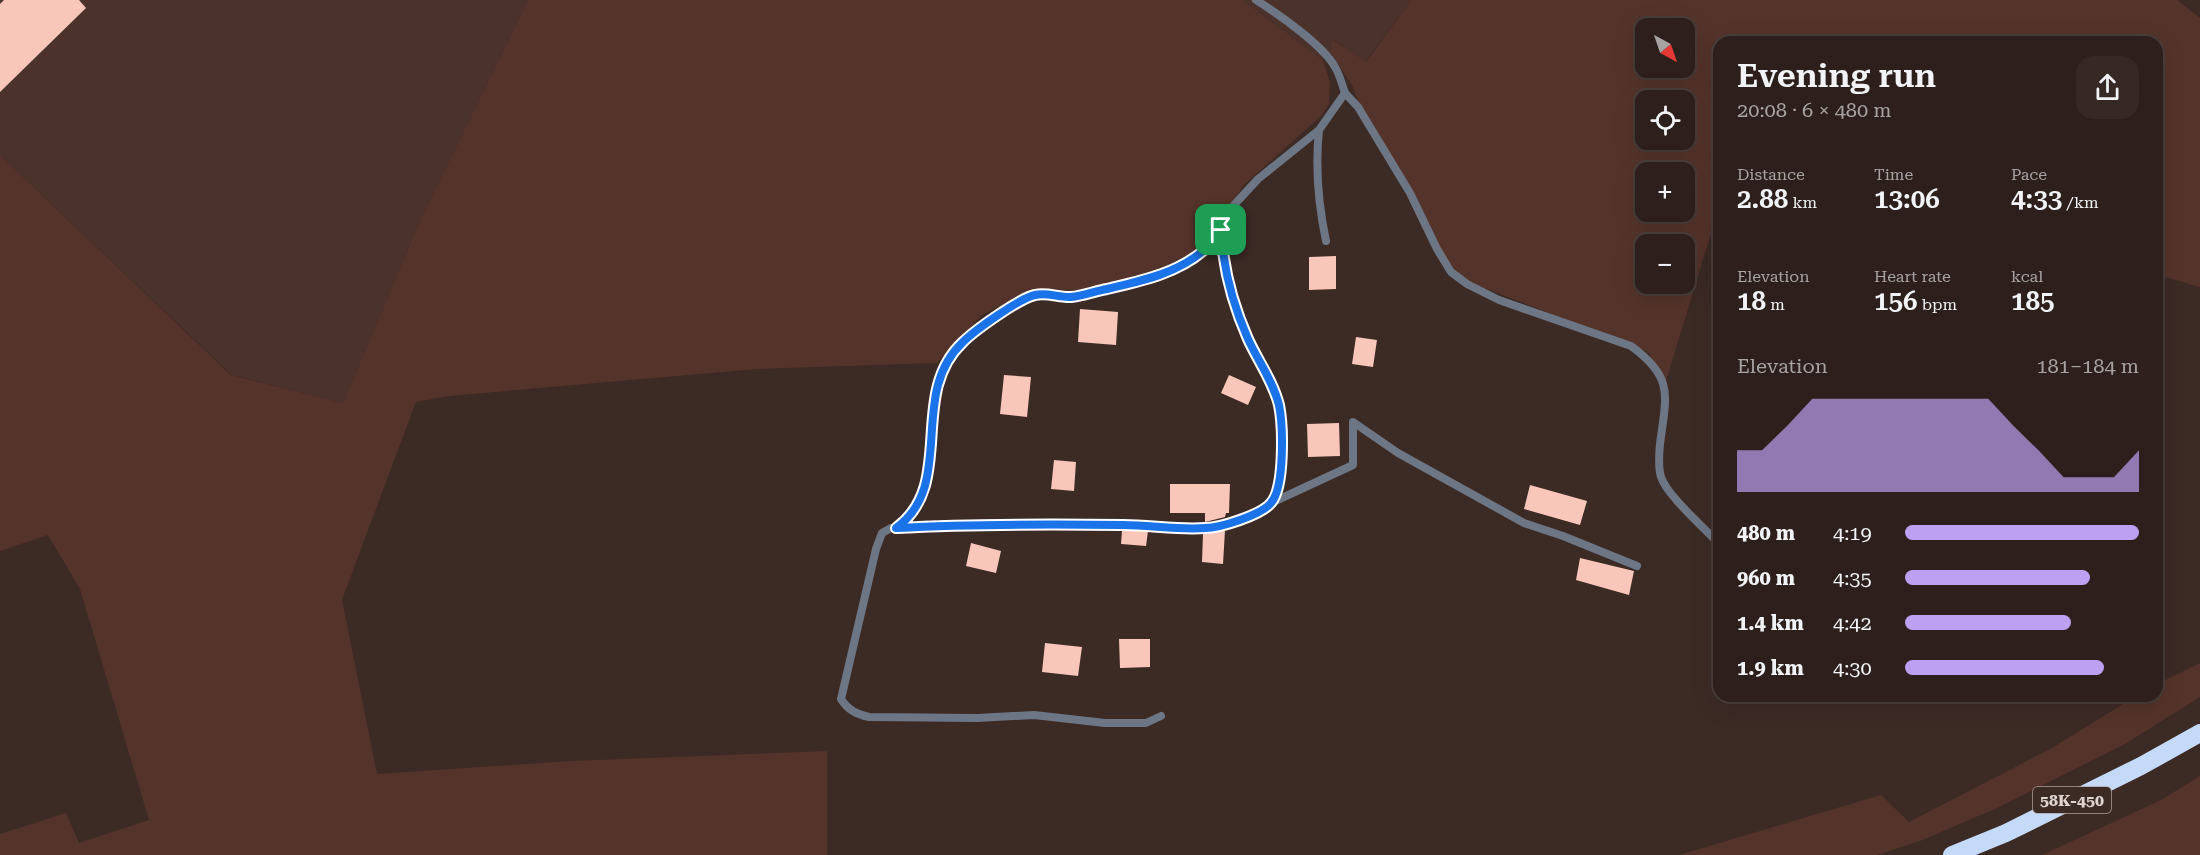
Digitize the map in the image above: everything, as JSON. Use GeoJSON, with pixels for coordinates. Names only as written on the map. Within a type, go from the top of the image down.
{"type":"FeatureCollection","features":[{"type":"Feature","properties":{"kind":"highway","name":"58К-450"},"geometry":{"type":"LineString","coordinates":[[1952,855],[2037,818],[2200,734]]}},
{"type":"Feature","properties":{"kind":"lane"},"geometry":{"type":"LineString","coordinates":[[1256,0],[1319,48],[1335,66],[1346,93],[1362,114],[1410,193],[1437,249],[1451,272],[1467,284],[1499,300],[1632,346],[1647,357],[1665,384],[1659,454],[1661,476],[1682,505],[1713,538]]}},
{"type":"Feature","properties":{"kind":"lane"},"geometry":{"type":"LineString","coordinates":[[896,528],[912,514],[921,501],[931,451],[934,397],[946,364],[961,343],[984,325],[1035,295],[1072,297],[1158,276],[1189,261],[1204,250],[1221,230],[1234,205],[1258,179],[1319,130],[1346,93]]}},
{"type":"Feature","properties":{"kind":"lane"},"geometry":{"type":"LineString","coordinates":[[1319,130],[1318,204],[1326,241]]}},
{"type":"Feature","properties":{"kind":"lane"},"geometry":{"type":"LineString","coordinates":[[1221,230],[1222,257],[1235,306],[1249,341],[1265,368],[1279,404],[1283,439],[1279,483],[1271,503]]}},
{"type":"Feature","properties":{"kind":"lane"},"geometry":{"type":"LineString","coordinates":[[1161,716],[1146,723],[1105,723],[1034,715],[977,718],[869,717],[857,714],[846,707],[841,699],[876,549],[882,533],[891,528],[1033,524],[1205,528],[1242,520],[1271,503],[1353,465],[1353,422],[1398,453],[1524,523],[1637,566]]}},
{"type":"Feature","properties":{"kind":"shaded area"},"geometry":{"type":"Polygon","coordinates":[[[0,0],[528,0],[421,218],[343,403],[232,375],[0,155],[0,0]]]}},
{"type":"Feature","properties":{"kind":"shaded area"},"geometry":{"type":"Polygon","coordinates":[[[528,0],[1243,0],[1323,60],[1330,82],[1329,104],[1322,115],[1244,185],[1201,248],[1142,278],[1072,291],[1044,288],[983,314],[937,363],[757,369],[449,396],[416,402],[342,600],[377,774],[571,761],[827,751],[827,855],[0,855],[0,834],[66,813],[79,843],[149,820],[80,589],[48,535],[0,551],[0,155],[231,375],[343,403],[421,218],[528,0]]]}},
{"type":"Feature","properties":{"kind":"shaded area"},"geometry":{"type":"Polygon","coordinates":[[[1243,0],[1411,0],[1365,62],[1333,39],[1330,52],[1323,60],[1243,0]]]}},
{"type":"Feature","properties":{"kind":"shaded area"},"geometry":{"type":"Polygon","coordinates":[[[1411,0],[2177,0],[2200,18],[2200,287],[2163,277],[2163,36],[1713,36],[1713,227],[1695,286],[1695,234],[1635,234],[1635,294],[1692,294],[1666,381],[1648,352],[1462,279],[1441,250],[1361,108],[1352,85],[1330,52],[1332,39],[1366,62],[1411,0]]]}},
{"type":"Feature","properties":{"kind":"shaded area"},"geometry":{"type":"Polygon","coordinates":[[[2200,663],[2200,697],[2125,744],[1997,808],[1920,841],[1877,855],[1679,855],[1881,795],[1909,822],[2052,748],[2126,702],[2163,702],[2163,681],[2200,663]]]}},
{"type":"Feature","properties":{"kind":"shaded area"},"geometry":{"type":"Polygon","coordinates":[[[2200,776],[2200,855],[2042,855],[2161,800],[2200,776]]]}},
{"type":"Feature","properties":{"kind":"building"},"geometry":{"type":"Polygon","coordinates":[[[4,0],[79,0],[86,8],[0,92],[0,4],[4,0]]]}},
{"type":"Feature","properties":{"kind":"building"},"geometry":{"type":"Polygon","coordinates":[[[1336,256],[1336,289],[1309,290],[1309,257],[1336,256]]]}},
{"type":"Feature","properties":{"kind":"building"},"geometry":{"type":"Polygon","coordinates":[[[1080,309],[1118,312],[1116,345],[1078,342],[1080,309]]]}},
{"type":"Feature","properties":{"kind":"building"},"geometry":{"type":"Polygon","coordinates":[[[1356,337],[1377,340],[1373,367],[1352,364],[1356,337]]]}},
{"type":"Feature","properties":{"kind":"building"},"geometry":{"type":"Polygon","coordinates":[[[1004,375],[1031,377],[1027,417],[1000,414],[1004,375]]]}},
{"type":"Feature","properties":{"kind":"building"},"geometry":{"type":"Polygon","coordinates":[[[1229,375],[1256,387],[1248,405],[1221,393],[1229,375]]]}},
{"type":"Feature","properties":{"kind":"building"},"geometry":{"type":"Polygon","coordinates":[[[1339,423],[1340,456],[1308,457],[1307,424],[1339,423]]]}},
{"type":"Feature","properties":{"kind":"building"},"geometry":{"type":"Polygon","coordinates":[[[1054,460],[1076,462],[1074,491],[1051,489],[1054,460]]]}},
{"type":"Feature","properties":{"kind":"building"},"geometry":{"type":"Polygon","coordinates":[[[1170,484],[1230,484],[1229,513],[1226,513],[1225,517],[1205,522],[1205,513],[1170,513],[1170,484]]]}},
{"type":"Feature","properties":{"kind":"building"},"geometry":{"type":"Polygon","coordinates":[[[1530,485],[1587,501],[1580,525],[1524,509],[1530,485]]]}},
{"type":"Feature","properties":{"kind":"building"},"geometry":{"type":"Polygon","coordinates":[[[1225,530],[1223,564],[1202,562],[1203,534],[1225,530]]]}},
{"type":"Feature","properties":{"kind":"building"},"geometry":{"type":"Polygon","coordinates":[[[1122,531],[1148,531],[1146,546],[1121,544],[1122,531]]]}},
{"type":"Feature","properties":{"kind":"building"},"geometry":{"type":"Polygon","coordinates":[[[971,543],[1001,551],[996,573],[966,566],[971,543]]]}},
{"type":"Feature","properties":{"kind":"building"},"geometry":{"type":"Polygon","coordinates":[[[1580,558],[1634,571],[1629,595],[1576,580],[1580,558]]]}},
{"type":"Feature","properties":{"kind":"building"},"geometry":{"type":"Polygon","coordinates":[[[1119,639],[1150,639],[1150,667],[1120,668],[1119,639]]]}},
{"type":"Feature","properties":{"kind":"building"},"geometry":{"type":"Polygon","coordinates":[[[1045,643],[1082,647],[1078,676],[1042,672],[1045,643]]]}},
{"type":"Feature","properties":{"kind":"route"},"geometry":{"type":"LineString","coordinates":[[1221,230],[1222,257],[1235,306],[1249,341],[1265,368],[1279,404],[1283,439],[1279,483],[1271,503],[1242,520],[1205,528],[1148,525],[992,524],[896,528],[912,514],[921,501],[931,451],[934,397],[938,380],[961,343],[984,325],[1035,295],[1072,297],[1158,276],[1189,261],[1204,250],[1221,230]]}}]}
